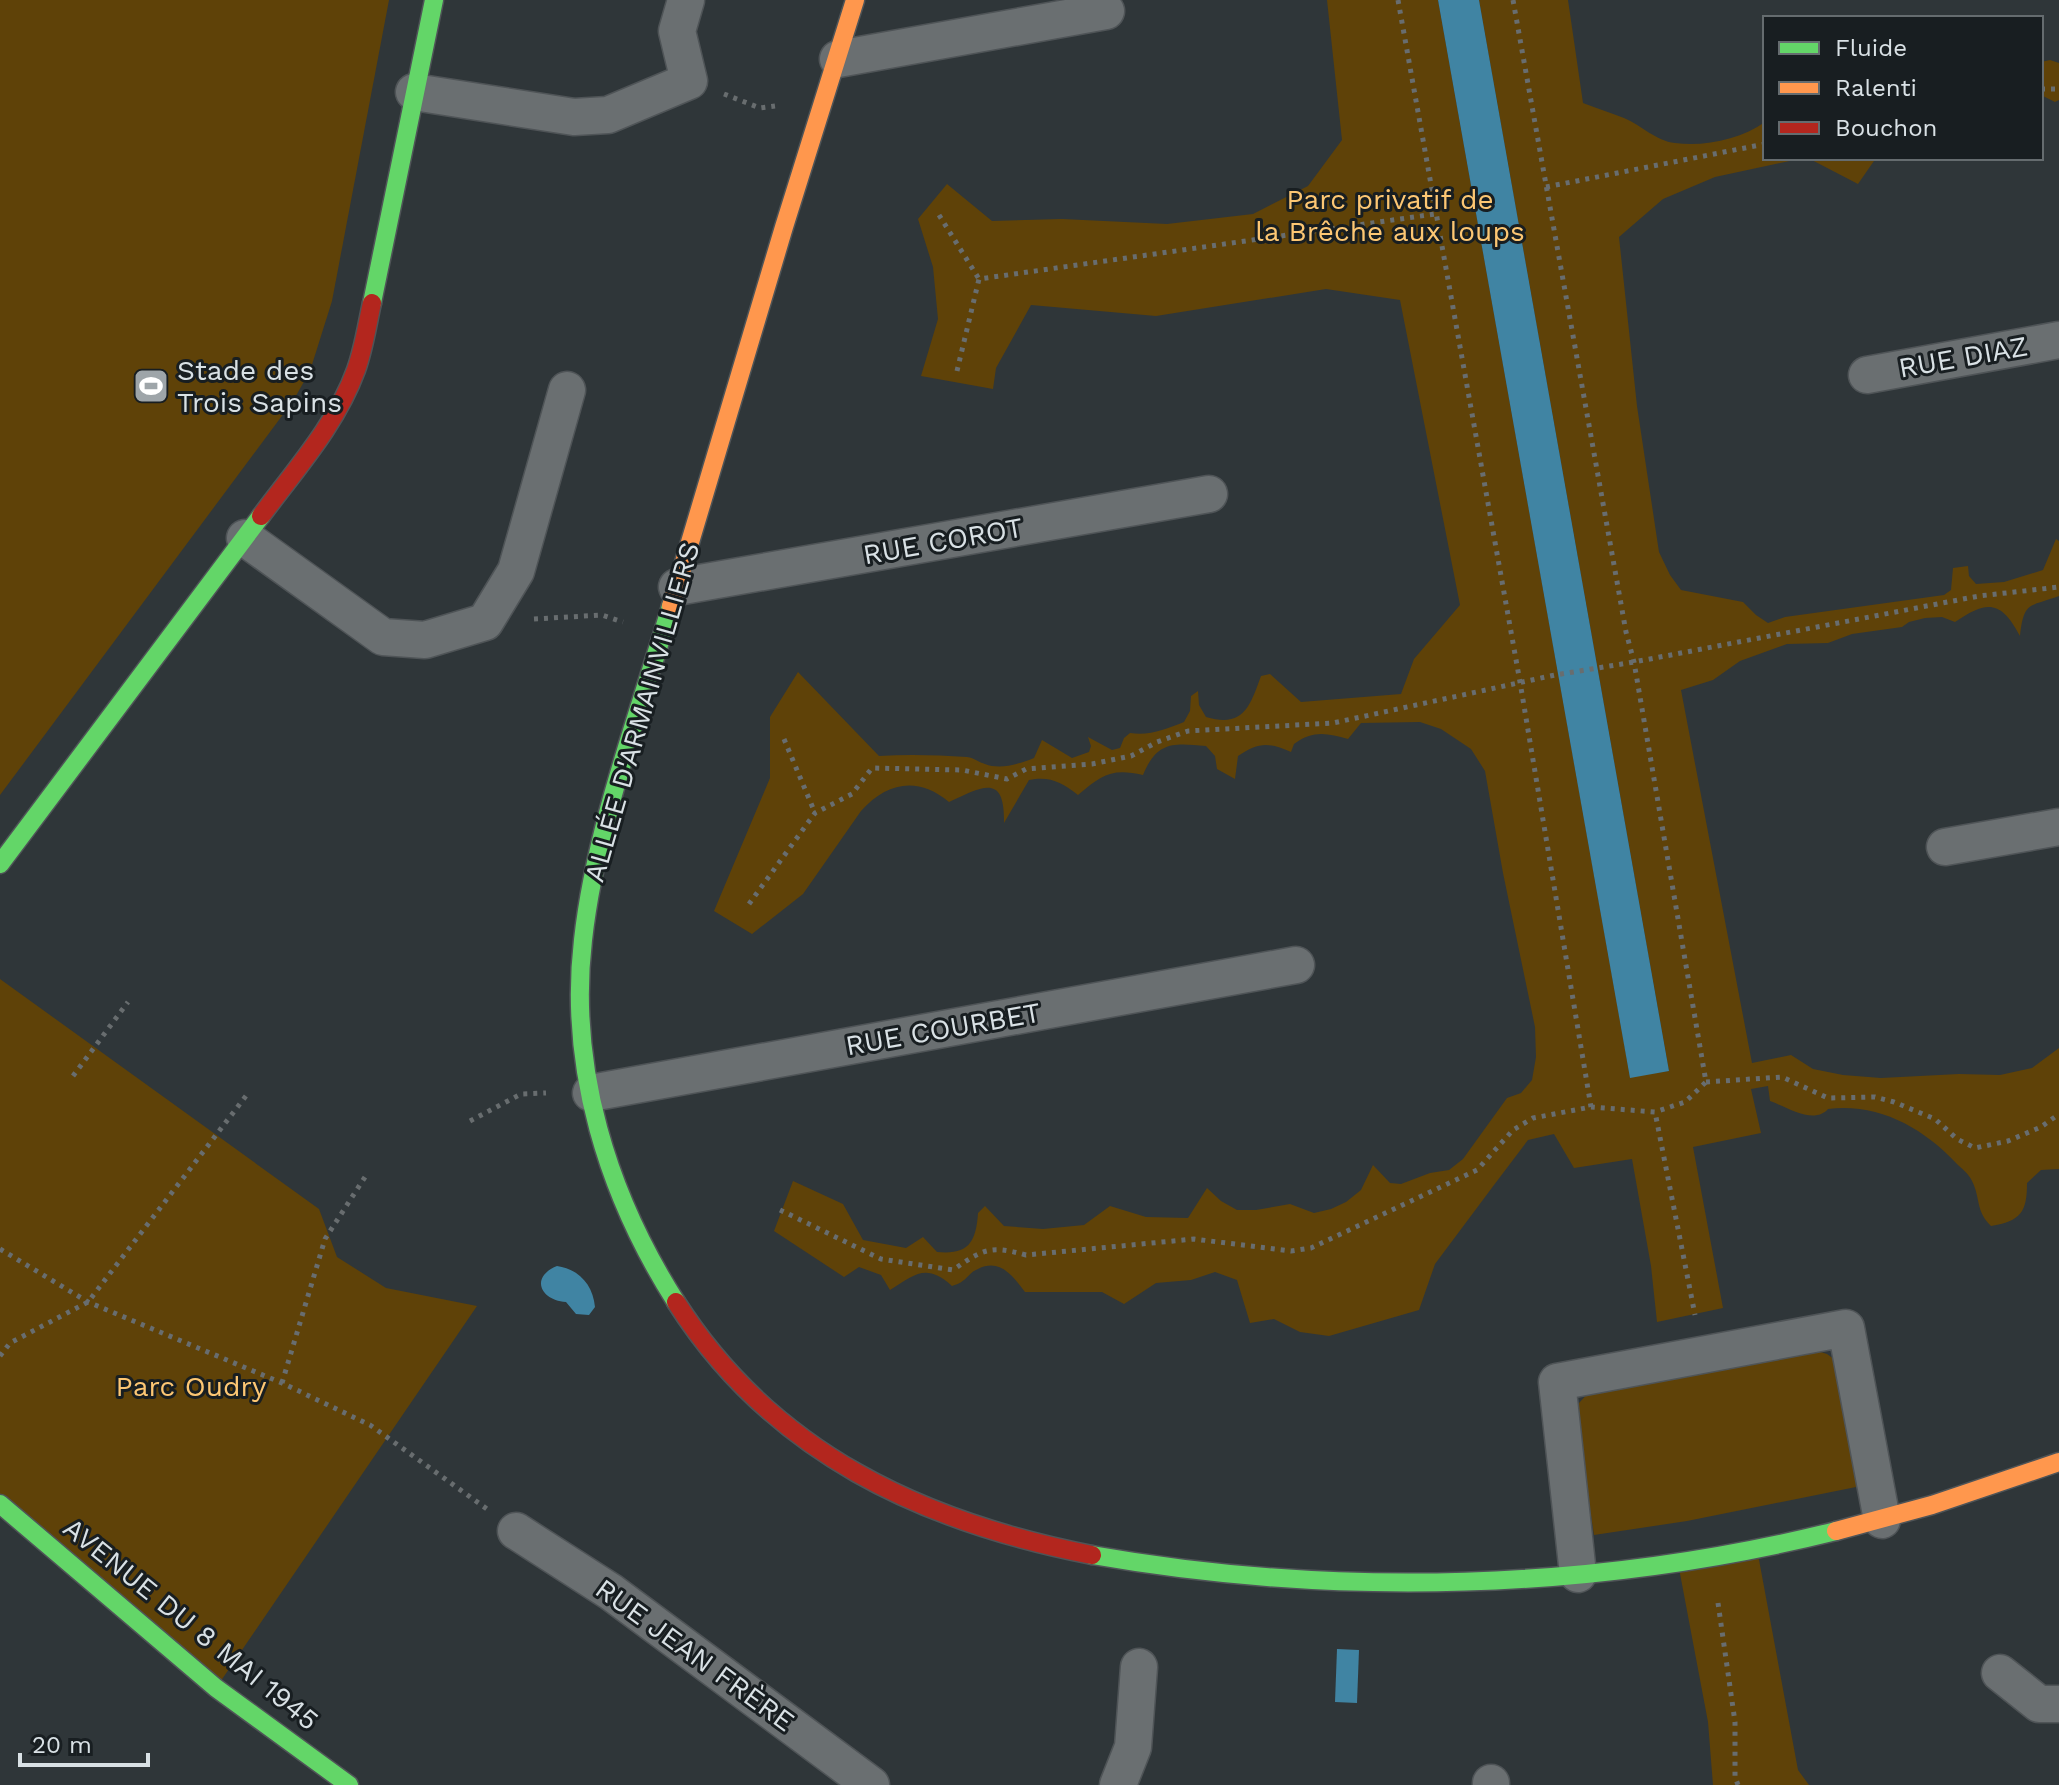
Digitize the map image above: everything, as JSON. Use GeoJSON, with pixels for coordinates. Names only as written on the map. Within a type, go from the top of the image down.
{"type":"FeatureCollection","features":[{"type":"Feature","properties":{"kind":"street"},"geometry":{"type":"LineString","coordinates":[[0,864],[325,430],[356,374],[434,0]]}},
{"type":"Feature","properties":{"kind":"street"},"geometry":{"type":"LineString","coordinates":[[414,92],[574,117],[608,115],[689,81],[677,31],[686,0]]}},
{"type":"Feature","properties":{"kind":"street","name":"ALLÉE D'ARMAINVILLIERS"},"geometry":{"type":"LineString","coordinates":[[855,0],[604,831],[587,912],[581,959],[574,1093],[604,1150],[623,1208],[681,1314],[764,1405],[796,1432],[827,1455],[898,1496],[960,1522],[1017,1540],[1105,1559],[1198,1571],[1377,1584],[1529,1579],[1712,1558],[1933,1506],[2059,1462]]}},
{"type":"Feature","properties":{"kind":"street"},"geometry":{"type":"LineString","coordinates":[[838,59],[1106,11]]}},
{"type":"Feature","properties":{"kind":"street","name":"RUE DIAZ"},"geometry":{"type":"LineString","coordinates":[[1867,375],[2059,340]]}},
{"type":"Feature","properties":{"kind":"street"},"geometry":{"type":"LineString","coordinates":[[245,538],[383,637],[425,640],[485,622],[516,571],[567,390]]}},
{"type":"Feature","properties":{"kind":"street","name":"RUE COROT"},"geometry":{"type":"LineString","coordinates":[[677,587],[1209,494]]}},
{"type":"Feature","properties":{"kind":"street"},"geometry":{"type":"LineString","coordinates":[[1945,847],[2059,827]]}},
{"type":"Feature","properties":{"kind":"street","name":"RUE COURBET"},"geometry":{"type":"LineString","coordinates":[[574,1093],[1296,965]]}},
{"type":"Feature","properties":{"kind":"street"},"geometry":{"type":"LineString","coordinates":[[1578,1574],[1557,1382],[1846,1328],[1882,1520]]}},
{"type":"Feature","properties":{"kind":"street","name":"AVENUE DU 8 MAI 1945"},"geometry":{"type":"LineString","coordinates":[[0,1504],[329,1779]]}},
{"type":"Feature","properties":{"kind":"street","name":"RUE JEAN FRÈRE"},"geometry":{"type":"LineString","coordinates":[[516,1531],[611,1592],[871,1785]]}},
{"type":"Feature","properties":{"kind":"street"},"geometry":{"type":"LineString","coordinates":[[1118,1785],[1133,1747],[1139,1667]]}},
{"type":"Feature","properties":{"kind":"street"},"geometry":{"type":"LineString","coordinates":[[2000,1673],[2039,1704],[2059,1704]]}},
{"type":"Feature","properties":{"kind":"path"},"geometry":{"type":"LineString","coordinates":[[1398,0],[1520,682],[1591,1107]]}},
{"type":"Feature","properties":{"kind":"path"},"geometry":{"type":"LineString","coordinates":[[1513,0],[1626,632],[1634,662],[1706,1082]]}},
{"type":"Feature","properties":{"kind":"path"},"geometry":{"type":"LineString","coordinates":[[689,81],[760,108],[825,100]]}},
{"type":"Feature","properties":{"kind":"path"},"geometry":{"type":"LineString","coordinates":[[1546,187],[1763,144]]}},
{"type":"Feature","properties":{"kind":"path"},"geometry":{"type":"LineString","coordinates":[[979,279],[1435,214]]}},
{"type":"Feature","properties":{"kind":"path"},"geometry":{"type":"LineString","coordinates":[[939,215],[979,279],[957,371]]}},
{"type":"Feature","properties":{"kind":"path"},"geometry":{"type":"LineString","coordinates":[[749,904],[815,813],[852,794],[872,768],[962,770],[1007,779],[1026,769],[1092,764],[1131,756],[1188,731],[1333,723],[1555,675],[1979,596],[2059,587]]}},
{"type":"Feature","properties":{"kind":"path"},"geometry":{"type":"LineString","coordinates":[[485,622],[602,615],[663,636]]}},
{"type":"Feature","properties":{"kind":"path"},"geometry":{"type":"LineString","coordinates":[[784,739],[815,813]]}},
{"type":"Feature","properties":{"kind":"path"},"geometry":{"type":"LineString","coordinates":[[73,1076],[128,1002]]}},
{"type":"Feature","properties":{"kind":"path"},"geometry":{"type":"LineString","coordinates":[[780,1210],[881,1259],[953,1270],[978,1253],[1001,1248],[1026,1255],[1194,1239],[1291,1251],[1311,1248],[1477,1170],[1513,1130],[1533,1118],[1591,1107],[1655,1112],[1685,1102],[1706,1082],[1782,1077],[1828,1098],[1885,1099],[1935,1119],[1957,1139],[1975,1148],[2008,1141],[2041,1127],[2059,1114]]}},
{"type":"Feature","properties":{"kind":"path"},"geometry":{"type":"LineString","coordinates":[[0,1356],[10,1343],[88,1302],[249,1092]]}},
{"type":"Feature","properties":{"kind":"path"},"geometry":{"type":"LineString","coordinates":[[470,1121],[521,1094],[574,1093]]}},
{"type":"Feature","properties":{"kind":"path"},"geometry":{"type":"LineString","coordinates":[[1655,1112],[1695,1313]]}},
{"type":"Feature","properties":{"kind":"path"},"geometry":{"type":"LineString","coordinates":[[282,1383],[325,1239],[365,1177]]}},
{"type":"Feature","properties":{"kind":"path"},"geometry":{"type":"LineString","coordinates":[[0,1249],[88,1302],[282,1383],[370,1425],[516,1531]]}},
{"type":"Feature","properties":{"kind":"path"},"geometry":{"type":"LineString","coordinates":[[1712,1558],[1735,1722],[1735,1777],[1732,1785]]}},
{"type":"Feature","properties":{"kind":"path"},"geometry":{"type":"LineString","coordinates":[[1735,1777],[1738,1785]]}},
{"type":"Feature","properties":{"kind":"green space","name":"Stade des Trois Sapins"},"geometry":{"type":"Polygon","coordinates":[[[0,0],[389,0],[332,301],[310,371],[293,401],[0,795],[0,0]]]}},
{"type":"Feature","properties":{"kind":"green space","name":"Parc privatif de la Brêche aux loups"},"geometry":{"type":"Polygon","coordinates":[[[1327,0],[1438,0],[1630,1077],[1669,1071],[1479,0],[1568,0],[1583,103],[1624,118],[1661,139],[1675,143],[1698,144],[1722,140],[1763,123],[1763,160],[1794,160],[1715,177],[1663,199],[1619,237],[1637,406],[1659,552],[1681,590],[1743,602],[1768,623],[1785,617],[1944,595],[1951,590],[1953,568],[1968,566],[1969,576],[1976,584],[2004,582],[2043,570],[2056,539],[2059,541],[2059,596],[2035,604],[2026,611],[2020,636],[2000,610],[1985,607],[1955,622],[1942,617],[1925,618],[1902,627],[1852,634],[1828,643],[1787,644],[1740,661],[1713,680],[1681,690],[1752,1063],[1791,1055],[1813,1069],[1843,1075],[1881,1078],[2000,1075],[2032,1068],[2059,1048],[2059,1169],[2041,1170],[2027,1183],[2024,1208],[2016,1218],[1991,1226],[1980,1209],[1969,1176],[1943,1150],[1898,1120],[1846,1108],[1828,1109],[1815,1115],[1800,1113],[1770,1101],[1768,1086],[1751,1089],[1761,1133],[1693,1147],[1723,1308],[1657,1322],[1651,1266],[1632,1159],[1574,1168],[1554,1134],[1528,1140],[1435,1264],[1419,1310],[1329,1336],[1300,1332],[1274,1319],[1250,1323],[1237,1280],[1215,1272],[1191,1280],[1156,1283],[1124,1304],[1102,1292],[1025,1292],[1005,1270],[993,1266],[974,1271],[952,1286],[935,1275],[921,1273],[890,1290],[881,1275],[859,1267],[844,1277],[774,1231],[793,1181],[843,1204],[863,1240],[906,1248],[923,1237],[937,1252],[956,1251],[968,1245],[975,1232],[978,1213],[985,1206],[1004,1226],[1043,1229],[1084,1225],[1110,1206],[1146,1217],[1188,1218],[1207,1188],[1237,1210],[1290,1204],[1314,1213],[1346,1202],[1361,1190],[1373,1165],[1390,1183],[1401,1184],[1430,1173],[1449,1170],[1463,1159],[1507,1098],[1521,1093],[1532,1080],[1536,1057],[1535,1027],[1485,771],[1471,749],[1441,729],[1420,722],[1361,723],[1348,739],[1327,734],[1314,735],[1294,744],[1291,752],[1276,746],[1258,746],[1238,756],[1235,779],[1217,769],[1215,756],[1206,746],[1184,744],[1160,750],[1143,775],[1123,772],[1108,775],[1078,795],[1055,781],[1029,780],[1004,823],[1001,796],[996,790],[982,788],[949,802],[926,788],[903,786],[871,801],[803,894],[752,934],[714,911],[770,778],[770,717],[798,672],[879,756],[967,757],[997,766],[1034,758],[1042,740],[1072,758],[1089,752],[1088,737],[1112,750],[1120,748],[1130,733],[1151,733],[1184,722],[1190,711],[1191,696],[1198,691],[1199,705],[1206,717],[1219,720],[1237,717],[1249,705],[1261,676],[1270,674],[1301,702],[1401,694],[1414,659],[1460,605],[1400,300],[1326,289],[1156,316],[1031,305],[996,368],[993,389],[921,376],[938,319],[933,267],[918,219],[947,184],[992,221],[1062,219],[1167,224],[1253,214],[1308,186],[1342,140],[1327,0]]]}},
{"type":"Feature","properties":{"kind":"green space"},"geometry":{"type":"Polygon","coordinates":[[[2043,62],[2059,63],[2059,100],[2055,102],[2043,96],[2043,62]]]}},
{"type":"Feature","properties":{"kind":"green space"},"geometry":{"type":"Polygon","coordinates":[[[1812,160],[1875,160],[1858,184],[1812,160]]]}},
{"type":"Feature","properties":{"kind":"green space","name":"Parc Oudry"},"geometry":{"type":"Polygon","coordinates":[[[0,979],[319,1209],[337,1257],[386,1288],[477,1306],[216,1688],[0,1504],[0,979]]]}},
{"type":"Feature","properties":{"kind":"green space"},"geometry":{"type":"Polygon","coordinates":[[[1811,1349],[1827,1354],[1838,1362],[1861,1486],[1687,1521],[1594,1535],[1576,1418],[1579,1403],[1591,1390],[1811,1349]]]}},
{"type":"Feature","properties":{"kind":"green space"},"geometry":{"type":"Polygon","coordinates":[[[1757,1549],[1798,1770],[1809,1785],[1713,1785],[1708,1722],[1678,1563],[1757,1549]]]}},
{"type":"Feature","properties":{"kind":"water"},"geometry":{"type":"Polygon","coordinates":[[[1438,0],[1479,0],[1669,1071],[1630,1078],[1438,0]]]}},
{"type":"Feature","properties":{"kind":"water"},"geometry":{"type":"Polygon","coordinates":[[[557,1266],[578,1274],[588,1285],[595,1307],[589,1315],[576,1314],[566,1302],[545,1293],[541,1282],[543,1276],[557,1266]]]}},
{"type":"Feature","properties":{"kind":"water"},"geometry":{"type":"Polygon","coordinates":[[[1337,1649],[1359,1650],[1357,1703],[1335,1702],[1337,1649]]]}},
{"type":"Feature","properties":{"kind":"traffic: fast"},"geometry":{"type":"LineString","coordinates":[[372,303],[434,0]]}},
{"type":"Feature","properties":{"kind":"traffic: fast"},"geometry":{"type":"LineString","coordinates":[[0,864],[261,516]]}},
{"type":"Feature","properties":{"kind":"traffic: fast"},"geometry":{"type":"LineString","coordinates":[[671,606],[597,856],[583,940],[580,988],[582,1036],[598,1129],[631,1218],[676,1302]]}},
{"type":"Feature","properties":{"kind":"traffic: fast"},"geometry":{"type":"LineString","coordinates":[[0,1504],[216,1688],[349,1785]]}},
{"type":"Feature","properties":{"kind":"traffic: fast"},"geometry":{"type":"LineString","coordinates":[[1092,1555],[1184,1569],[1278,1578],[1466,1582],[1653,1566],[1745,1551],[1836,1531]]}},
{"type":"Feature","properties":{"kind":"traffic: slow"},"geometry":{"type":"LineString","coordinates":[[671,606],[855,0]]}},
{"type":"Feature","properties":{"kind":"traffic: slow"},"geometry":{"type":"LineString","coordinates":[[1836,1531],[1932,1505],[2059,1462]]}},
{"type":"Feature","properties":{"kind":"traffic: jam"},"geometry":{"type":"LineString","coordinates":[[261,516],[338,410],[359,362],[372,303]]}},
{"type":"Feature","properties":{"kind":"traffic: jam"},"geometry":{"type":"LineString","coordinates":[[676,1302],[715,1355],[758,1401],[805,1440],[857,1473],[911,1500],[969,1523],[1092,1555]]}},
{"type":"Feature","properties":{"kind":"place","name":"Stade des Trois Sapins"},"geometry":{"type":"Point","coordinates":[151,386]}}]}
